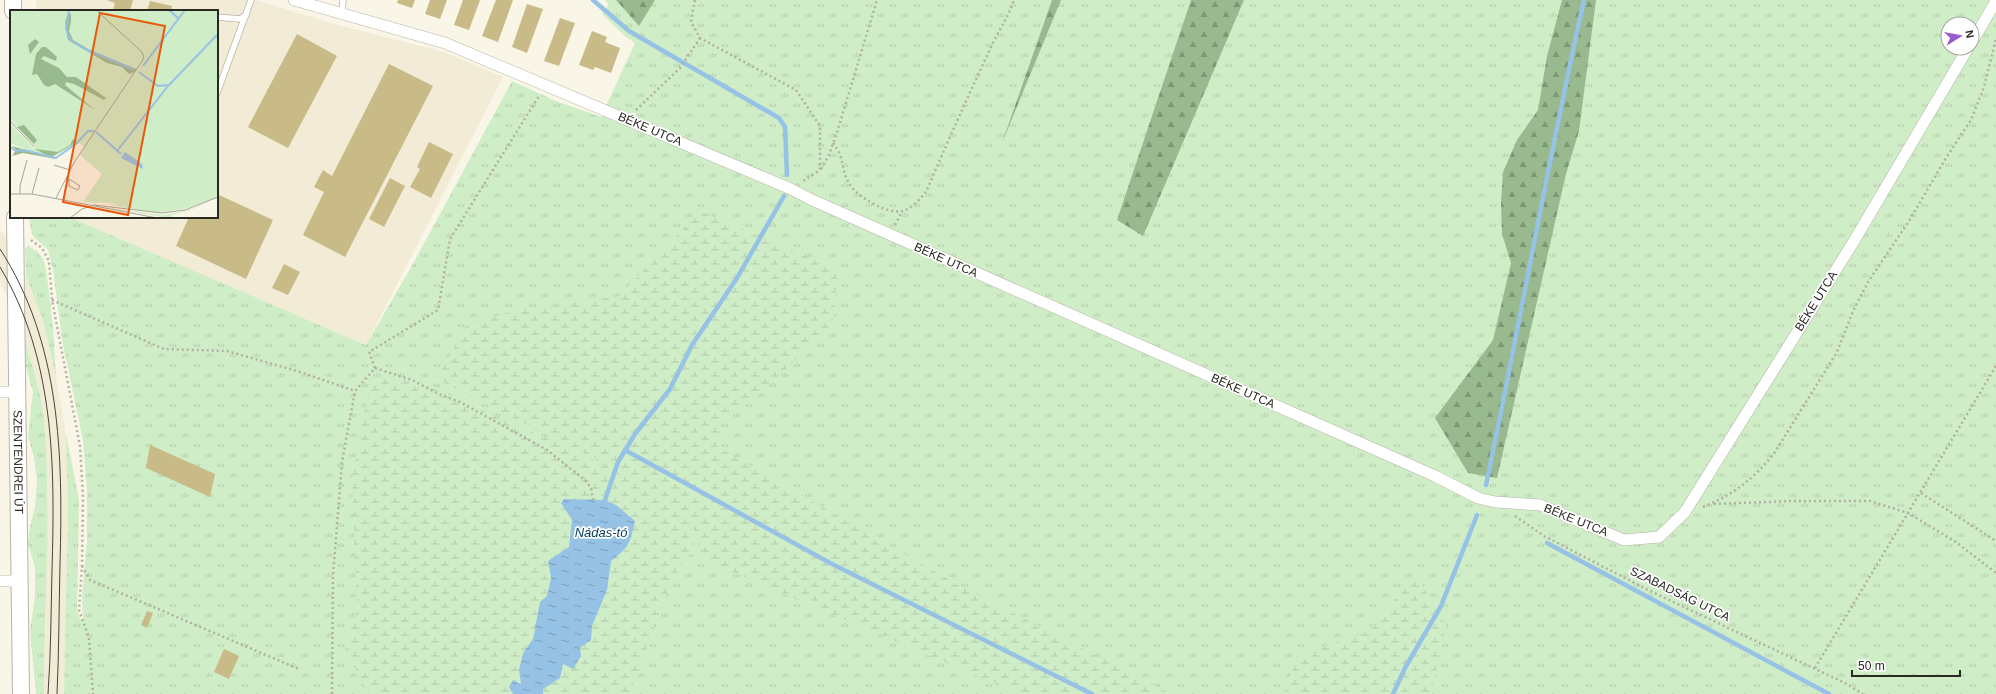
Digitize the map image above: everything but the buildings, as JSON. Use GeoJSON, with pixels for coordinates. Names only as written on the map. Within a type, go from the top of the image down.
{"type":"FeatureCollection","features":[{"type":"Feature","properties":{"kind":"main road","name":"SZENTENDREI ÚT"},"geometry":{"type":"LineString","coordinates":[[15,224],[21,694]]}},
{"type":"Feature","properties":{"kind":"street","name":"BÉKE UTCA"},"geometry":{"type":"LineString","coordinates":[[294,0],[445,43],[546,84],[791,189],[816,202],[1435,476],[1478,498],[1495,502],[1540,505],[1624,540],[1659,537],[1685,512],[1854,241],[1963,56]]}},
{"type":"Feature","properties":{"kind":"street"},"geometry":{"type":"LineString","coordinates":[[1980,28],[1996,1]]}},
{"type":"Feature","properties":{"kind":"street"},"geometry":{"type":"LineString","coordinates":[[0,392],[16,392]]}},
{"type":"Feature","properties":{"kind":"street"},"geometry":{"type":"LineString","coordinates":[[0,581],[20,581]]}},
{"type":"Feature","properties":{"kind":"lane"},"geometry":{"type":"LineString","coordinates":[[218,90],[251,0]]}},
{"type":"Feature","properties":{"kind":"lane"},"geometry":{"type":"LineString","coordinates":[[342,14],[343,0]]}},
{"type":"Feature","properties":{"kind":"lane"},"geometry":{"type":"LineString","coordinates":[[218,17],[240,19],[246,15]]}},
{"type":"Feature","properties":{"kind":"path"},"geometry":{"type":"LineString","coordinates":[[695,0],[691,22],[700,38],[796,90],[820,126],[820,170]]}},
{"type":"Feature","properties":{"kind":"path"},"geometry":{"type":"LineString","coordinates":[[791,189],[820,170],[829,155],[834,143],[877,0]]}},
{"type":"Feature","properties":{"kind":"path"},"geometry":{"type":"LineString","coordinates":[[834,143],[842,155],[843,170],[849,184],[859,196],[888,210],[902,211],[918,202],[926,192],[965,103],[1007,18],[1014,0]]}},
{"type":"Feature","properties":{"kind":"path"},"geometry":{"type":"LineString","coordinates":[[627,119],[680,68],[700,38]]}},
{"type":"Feature","properties":{"kind":"path"},"geometry":{"type":"LineString","coordinates":[[1685,512],[1711,504],[1740,488],[1764,466],[1837,352],[1850,318],[1868,282],[1909,221],[1946,158],[1971,120],[1984,87],[1995,49],[1996,39]]}},
{"type":"Feature","properties":{"kind":"path"},"geometry":{"type":"LineString","coordinates":[[375,368],[369,352],[438,310],[450,239],[546,84]]}},
{"type":"Feature","properties":{"kind":"path"},"geometry":{"type":"LineString","coordinates":[[15,224],[42,248],[48,261],[52,300],[80,446],[83,496],[82,566],[79,610],[89,638],[93,694]]}},
{"type":"Feature","properties":{"kind":"path"},"geometry":{"type":"LineString","coordinates":[[52,300],[164,349],[227,351],[297,371],[355,391]]}},
{"type":"Feature","properties":{"kind":"path"},"geometry":{"type":"LineString","coordinates":[[1815,668],[1996,366]]}},
{"type":"Feature","properties":{"kind":"path"},"geometry":{"type":"LineString","coordinates":[[332,694],[333,575],[342,462],[355,391],[375,368]]}},
{"type":"Feature","properties":{"kind":"path"},"geometry":{"type":"LineString","coordinates":[[375,368],[412,380],[441,395],[460,402],[547,450],[585,480],[591,488],[593,501]]}},
{"type":"Feature","properties":{"kind":"path"},"geometry":{"type":"LineString","coordinates":[[1920,493],[1996,541]]}},
{"type":"Feature","properties":{"kind":"path"},"geometry":{"type":"LineString","coordinates":[[1711,504],[1792,500],[1870,501],[1908,513],[1956,542],[1996,573]]}},
{"type":"Feature","properties":{"kind":"path","name":"SZABADSÁG UTCA"},"geometry":{"type":"LineString","coordinates":[[1495,502],[1544,536],[1614,572],[1815,668],[1863,694]]}},
{"type":"Feature","properties":{"kind":"path"},"geometry":{"type":"LineString","coordinates":[[82,566],[90,580],[299,669]]}},
{"type":"Feature","properties":{"kind":"shaded area"},"geometry":{"type":"Polygon","coordinates":[[[36,0],[256,0],[335,24],[444,52],[503,77],[366,345],[71,218],[218,218],[218,10],[36,10],[36,0]]]}},
{"type":"Feature","properties":{"kind":"shaded area"},"geometry":{"type":"Polygon","coordinates":[[[0,230],[6,237],[26,276],[43,320],[56,377],[66,434],[68,506],[64,694],[44,694],[48,487],[44,419],[32,366],[23,335],[0,281],[0,230]]]}},
{"type":"Feature","properties":{"kind":"green space"},"geometry":{"type":"Polygon","coordinates":[[[605,0],[1996,0],[1996,694],[64,694],[68,506],[66,434],[79,499],[77,611],[80,618],[83,620],[82,597],[87,540],[87,490],[83,441],[62,339],[53,269],[48,250],[32,235],[29,218],[71,218],[366,345],[414,262],[512,81],[556,101],[601,117],[635,43],[626,37],[602,14],[609,5],[605,0]]]}},
{"type":"Feature","properties":{"kind":"green space"},"geometry":{"type":"Polygon","coordinates":[[[616,0],[655,0],[639,26],[616,0]]]}},
{"type":"Feature","properties":{"kind":"green space"},"geometry":{"type":"Polygon","coordinates":[[[1052,0],[1061,0],[1002,143],[1052,0]]]}},
{"type":"Feature","properties":{"kind":"green space"},"geometry":{"type":"Polygon","coordinates":[[[1191,0],[1244,0],[1143,236],[1117,220],[1191,0]]]}},
{"type":"Feature","properties":{"kind":"green space"},"geometry":{"type":"Polygon","coordinates":[[[1562,0],[1596,0],[1579,131],[1566,174],[1497,478],[1468,473],[1435,418],[1493,340],[1511,263],[1502,234],[1501,203],[1503,172],[1517,140],[1538,110],[1547,56],[1562,0]]]}},
{"type":"Feature","properties":{"kind":"green space"},"geometry":{"type":"Polygon","coordinates":[[[700,211],[838,269],[833,323],[775,379],[721,417],[718,447],[953,582],[1171,694],[1020,694],[702,559],[689,511],[694,547],[670,585],[630,694],[543,694],[543,689],[560,678],[563,664],[573,669],[579,648],[591,640],[592,626],[607,590],[611,561],[627,548],[635,521],[616,505],[605,500],[564,499],[572,520],[569,547],[548,561],[551,578],[547,596],[540,602],[533,639],[523,653],[521,685],[509,687],[513,694],[369,694],[345,650],[357,609],[352,479],[369,389],[385,375],[416,381],[551,440],[662,493],[437,379],[467,323],[515,311],[619,296],[700,211]]]}},
{"type":"Feature","properties":{"kind":"green space"},"geometry":{"type":"Polygon","coordinates":[[[28,246],[37,251],[43,259],[46,269],[53,326],[56,377],[43,320],[26,276],[25,249],[28,246]]]}},
{"type":"Feature","properties":{"kind":"green space"},"geometry":{"type":"Polygon","coordinates":[[[23,335],[41,398],[46,454],[48,523],[44,694],[36,694],[30,631],[35,596],[35,568],[28,543],[35,507],[37,480],[34,457],[28,437],[33,392],[26,367],[23,335]]]}},
{"type":"Feature","properties":{"kind":"green space"},"geometry":{"type":"Polygon","coordinates":[[[1416,576],[1446,625],[1431,694],[1284,694],[1297,656],[1366,632],[1416,576]]]}},
{"type":"Feature","properties":{"kind":"water","name":"Nádas-tó"},"geometry":{"type":"Polygon","coordinates":[[[564,499],[605,500],[616,505],[635,521],[632,535],[622,552],[611,561],[607,590],[592,626],[591,640],[580,648],[581,656],[573,669],[563,664],[560,678],[543,689],[543,694],[513,694],[509,687],[513,680],[521,684],[519,670],[523,653],[533,639],[540,602],[547,596],[551,578],[548,561],[569,547],[572,520],[561,503],[564,499]]]}},
{"type":"Feature","properties":{"kind":"waterway"},"geometry":{"type":"LineString","coordinates":[[593,0],[629,31],[779,118],[785,127],[787,175]]}},
{"type":"Feature","properties":{"kind":"waterway"},"geometry":{"type":"LineString","coordinates":[[1486,485],[1558,121],[1584,0]]}},
{"type":"Feature","properties":{"kind":"waterway"},"geometry":{"type":"LineString","coordinates":[[605,500],[618,462],[635,434],[670,389],[692,345],[737,278],[784,196]]}},
{"type":"Feature","properties":{"kind":"waterway"},"geometry":{"type":"LineString","coordinates":[[625,450],[830,563],[1092,694]]}},
{"type":"Feature","properties":{"kind":"waterway"},"geometry":{"type":"LineString","coordinates":[[1393,694],[1405,668],[1441,606],[1477,515]]}},
{"type":"Feature","properties":{"kind":"waterway"},"geometry":{"type":"LineString","coordinates":[[1547,543],[1829,694]]}},
{"type":"Feature","properties":{"kind":"tram line"},"geometry":{"type":"LineString","coordinates":[[0,249],[20,285],[36,323],[47,362],[54,401],[58,442],[61,523],[57,694]]}},
{"type":"Feature","properties":{"kind":"tram line"},"geometry":{"type":"LineString","coordinates":[[0,267],[18,302],[32,339],[48,414],[53,492],[51,632],[48,694]]}}]}
